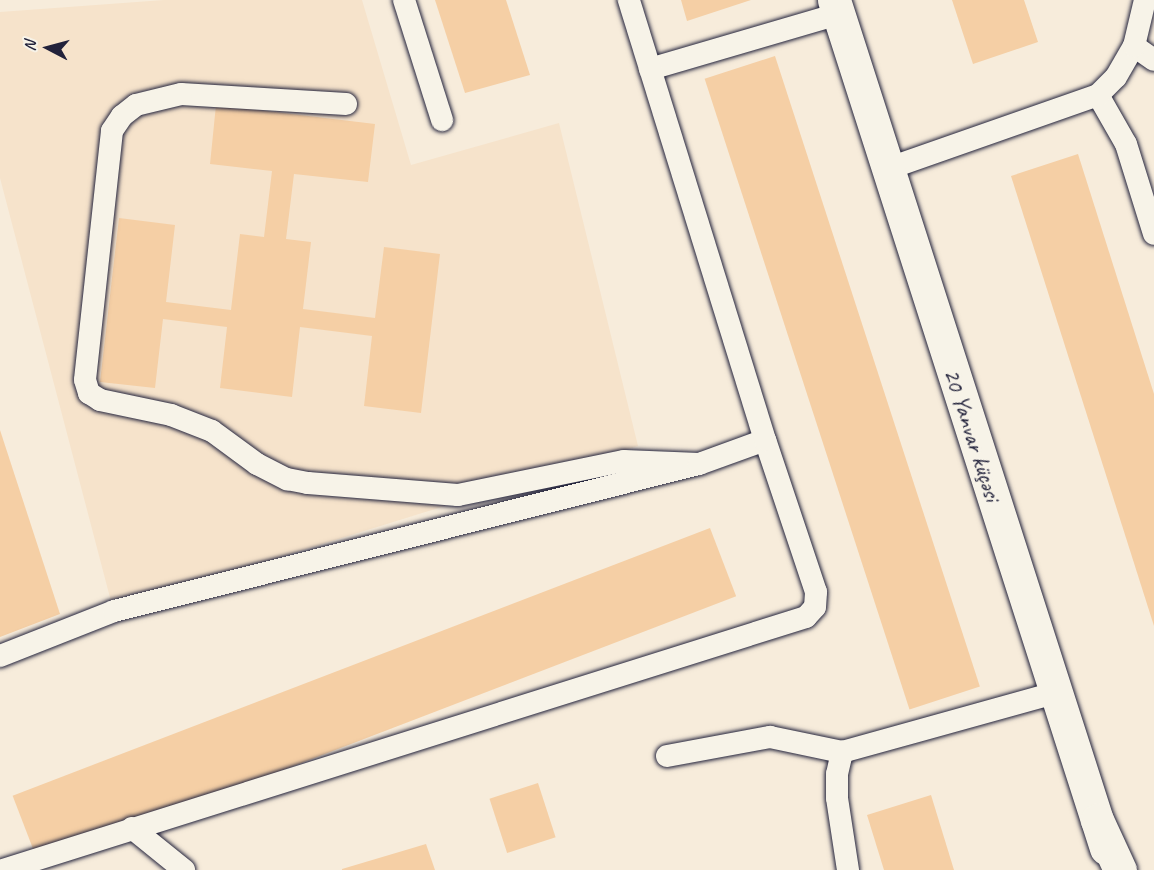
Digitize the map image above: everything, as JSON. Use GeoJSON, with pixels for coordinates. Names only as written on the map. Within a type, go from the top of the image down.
{"type":"FeatureCollection","features":[{"type":"Feature","properties":{"kind":"street","name":"20 Yanvar küçəsi"},"geometry":{"type":"LineString","coordinates":[[836,7],[1113,870]]}},
{"type":"Feature","properties":{"kind":"street"},"geometry":{"type":"LineString","coordinates":[[1097,820],[1120,870]]}},
{"type":"Feature","properties":{"kind":"lane"},"geometry":{"type":"LineString","coordinates":[[404,0],[442,120]]}},
{"type":"Feature","properties":{"kind":"lane"},"geometry":{"type":"LineString","coordinates":[[3,870],[806,617],[815,607],[816,592],[765,440],[629,0]]}},
{"type":"Feature","properties":{"kind":"lane"},"geometry":{"type":"LineString","coordinates":[[887,169],[1098,95],[1116,77],[1134,46],[1145,0]]}},
{"type":"Feature","properties":{"kind":"lane"},"geometry":{"type":"LineString","coordinates":[[650,69],[836,7]]}},
{"type":"Feature","properties":{"kind":"lane"},"geometry":{"type":"LineString","coordinates":[[1134,46],[1154,60]]}},
{"type":"Feature","properties":{"kind":"lane"},"geometry":{"type":"LineString","coordinates":[[346,104],[181,94],[136,105],[122,116],[112,131],[85,380],[89,393],[100,400],[171,415],[212,431],[257,464],[287,479],[308,483],[458,495],[624,461],[699,464]]}},
{"type":"Feature","properties":{"kind":"lane"},"geometry":{"type":"LineString","coordinates":[[1098,95],[1126,144],[1154,234]]}},
{"type":"Feature","properties":{"kind":"lane"},"geometry":{"type":"LineString","coordinates":[[0,656],[114,611],[699,464],[765,440]]}},
{"type":"Feature","properties":{"kind":"lane"},"geometry":{"type":"LineString","coordinates":[[667,756],[770,737],[842,752],[1055,693]]}},
{"type":"Feature","properties":{"kind":"lane"},"geometry":{"type":"LineString","coordinates":[[842,752],[837,774],[837,798],[848,870]]}},
{"type":"Feature","properties":{"kind":"lane"},"geometry":{"type":"LineString","coordinates":[[132,828],[184,870]]}},
{"type":"Feature","properties":{"kind":"shaded area"},"geometry":{"type":"Polygon","coordinates":[[[164,0],[362,0],[411,165],[559,123],[638,446],[113,609],[0,178],[0,12],[164,0]]]}},
{"type":"Feature","properties":{"kind":"building"},"geometry":{"type":"Polygon","coordinates":[[[435,0],[506,0],[530,75],[465,93],[435,0]]]}},
{"type":"Feature","properties":{"kind":"building"},"geometry":{"type":"Polygon","coordinates":[[[681,0],[751,0],[687,21],[681,0]]]}},
{"type":"Feature","properties":{"kind":"building"},"geometry":{"type":"Polygon","coordinates":[[[952,0],[1024,0],[1038,42],[973,64],[952,0]]]}},
{"type":"Feature","properties":{"kind":"building"},"geometry":{"type":"Polygon","coordinates":[[[775,56],[980,687],[910,709],[705,79],[775,56]]]}},
{"type":"Feature","properties":{"kind":"building"},"geometry":{"type":"Polygon","coordinates":[[[216,105],[375,124],[368,182],[294,174],[286,239],[311,242],[303,309],[375,318],[384,247],[440,254],[421,413],[364,406],[372,336],[300,327],[292,397],[220,388],[227,327],[163,319],[155,388],[100,382],[119,218],[175,225],[166,302],[231,310],[240,234],[264,237],[272,171],[210,164],[216,105]]]}},
{"type":"Feature","properties":{"kind":"building"},"geometry":{"type":"Polygon","coordinates":[[[1078,154],[1154,394],[1154,626],[1011,176],[1078,154]]]}},
{"type":"Feature","properties":{"kind":"building"},"geometry":{"type":"Polygon","coordinates":[[[0,430],[60,614],[0,637],[0,430]]]}},
{"type":"Feature","properties":{"kind":"building"},"geometry":{"type":"Polygon","coordinates":[[[710,528],[736,596],[39,864],[13,796],[710,528]]]}},
{"type":"Feature","properties":{"kind":"building"},"geometry":{"type":"Polygon","coordinates":[[[538,783],[556,837],[507,853],[489,799],[538,783]]]}},
{"type":"Feature","properties":{"kind":"building"},"geometry":{"type":"Polygon","coordinates":[[[931,795],[954,870],[884,870],[867,815],[931,795]]]}},
{"type":"Feature","properties":{"kind":"building"},"geometry":{"type":"Polygon","coordinates":[[[426,844],[435,870],[342,870],[342,869],[426,844]]]}}]}
